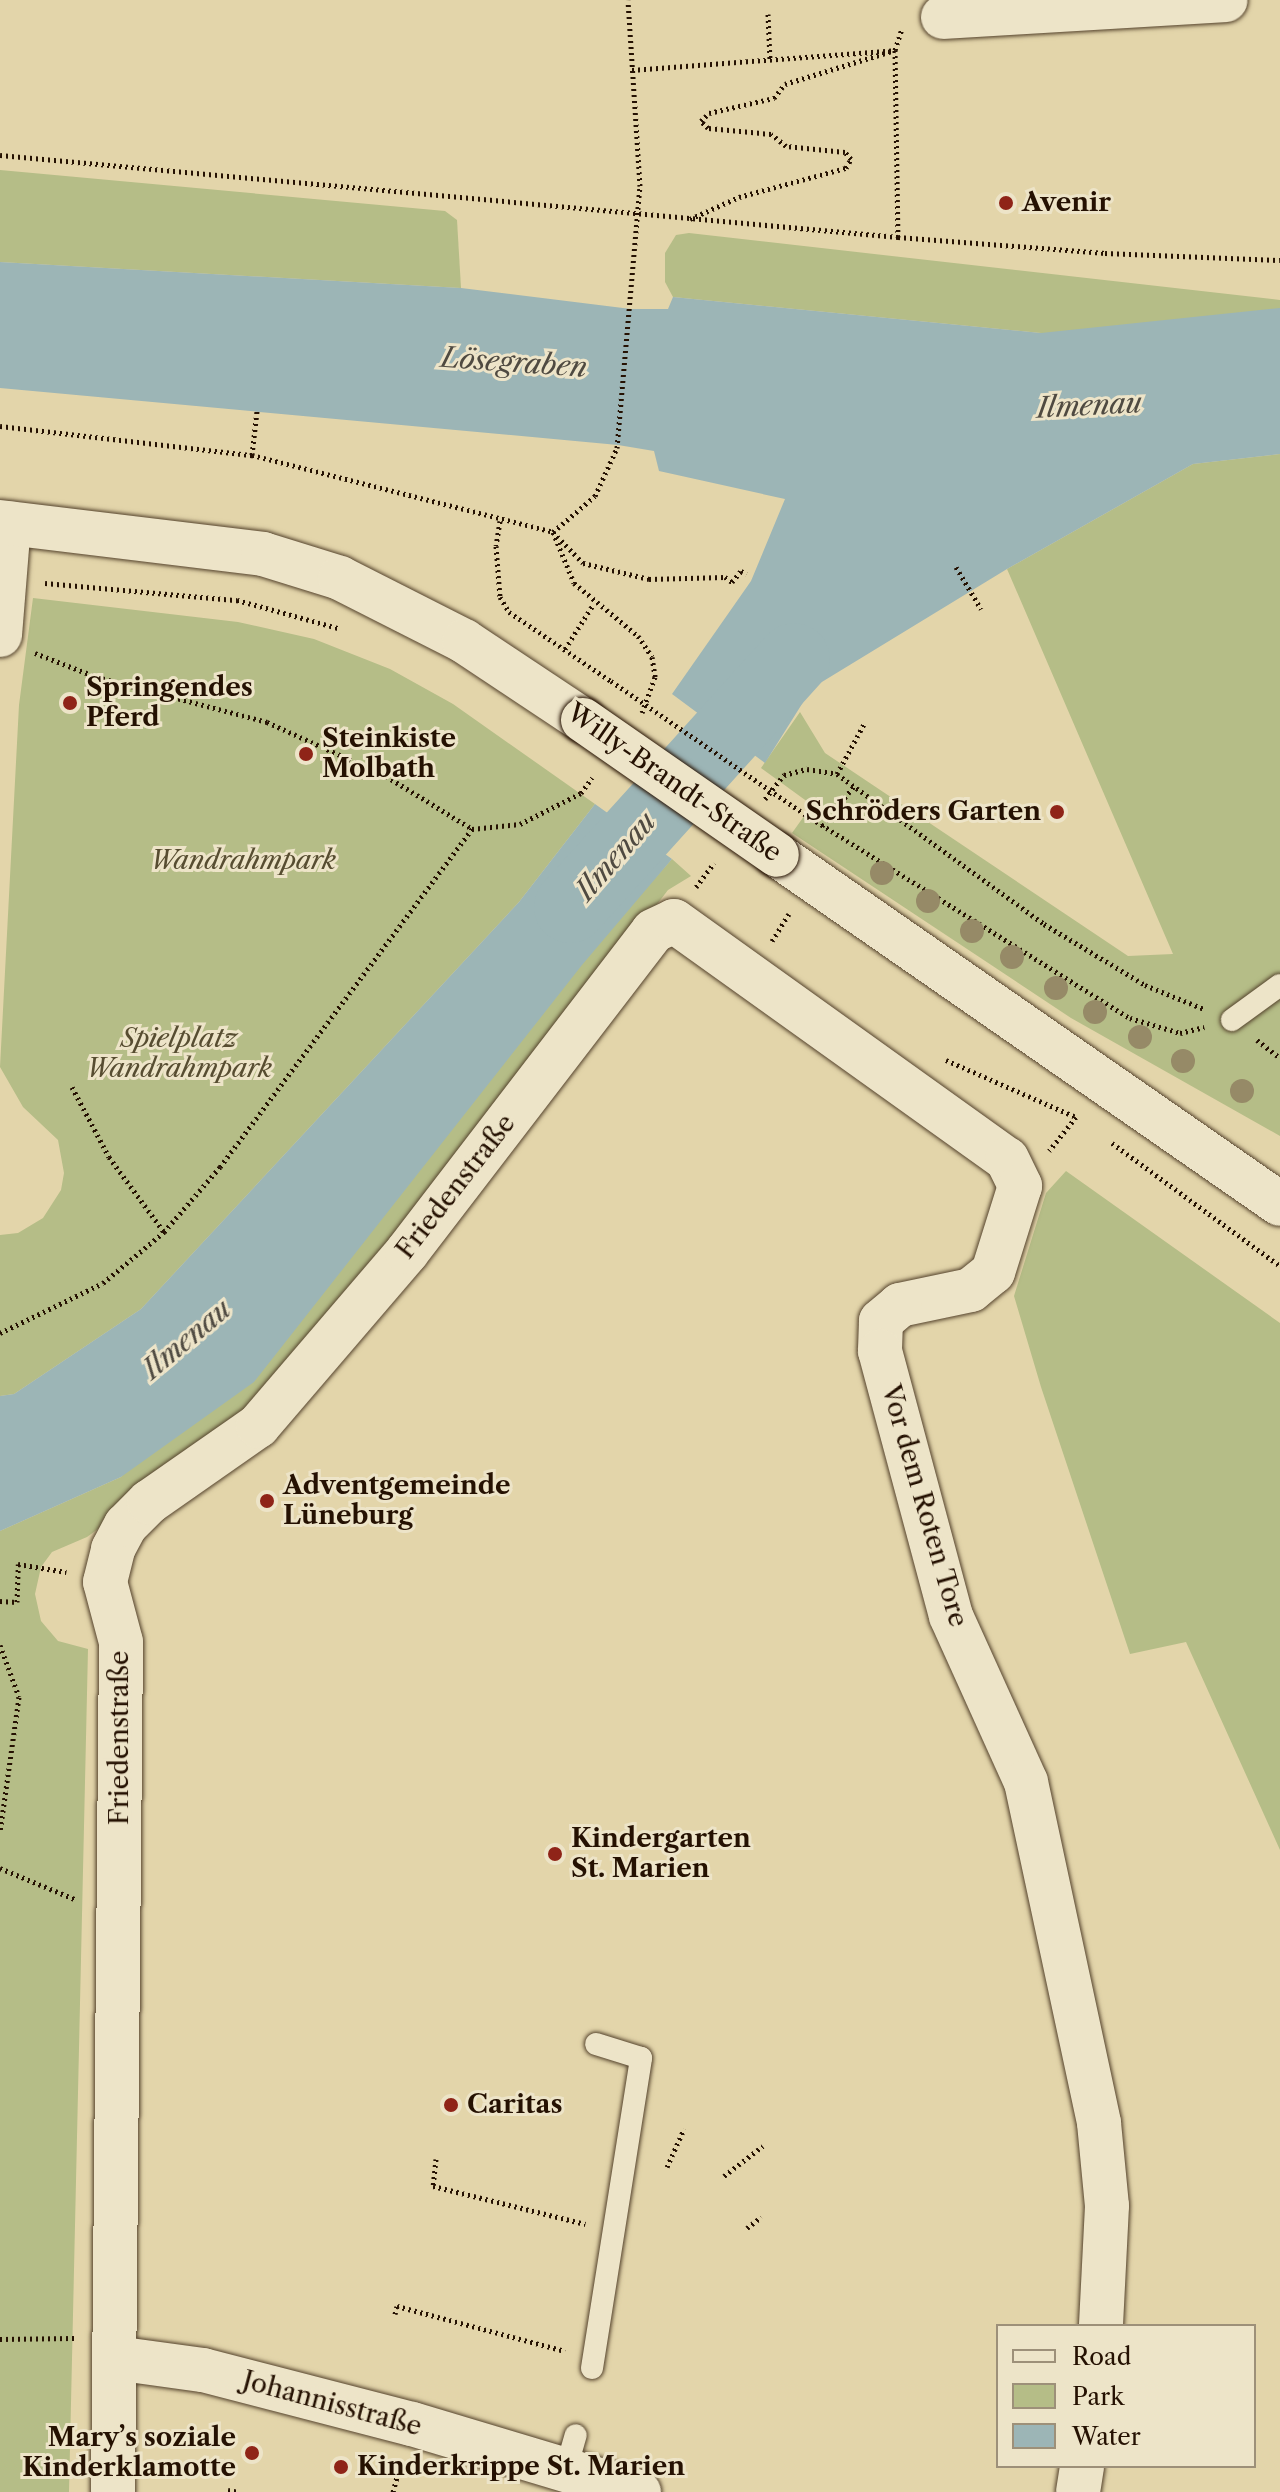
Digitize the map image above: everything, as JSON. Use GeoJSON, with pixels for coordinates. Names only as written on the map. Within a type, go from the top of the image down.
{"type":"FeatureCollection","features":[{"type":"Feature","properties":{"kind":"street"},"geometry":{"type":"LineString","coordinates":[[924,18],[1095,4],[1225,0]]}},
{"type":"Feature","properties":{"kind":"street"},"geometry":{"type":"LineString","coordinates":[[4,522],[4,580],[14,642]]}},
{"type":"Feature","properties":{"kind":"street","name":"Willy-Brandt-Straße"},"geometry":{"type":"LineString","coordinates":[[4,522],[263,554],[340,578],[464,641],[583,720],[1280,1204]]}},
{"type":"Feature","properties":{"kind":"street","name":"Friedenstraße"},"geometry":{"type":"LineString","coordinates":[[113,2492],[121,1642],[105,1582],[113,1549],[126,1525],[149,1502],[258,1426],[407,1252],[653,931],[674,921]]}},
{"type":"Feature","properties":{"kind":"street","name":"Vor dem Roten Tore"},"geometry":{"type":"LineString","coordinates":[[674,921],[1007,1159],[1020,1186],[993,1272],[971,1290],[900,1305],[881,1321],[880,1351],[951,1616],[1026,1782],[1099,2123],[1107,2206],[1101,2324]]}},
{"type":"Feature","properties":{"kind":"street","name":"Johannisstraße"},"geometry":{"type":"LineString","coordinates":[[115,2347],[203,2370],[571,2452],[639,2492]]}},
{"type":"Feature","properties":{"kind":"street"},"geometry":{"type":"LineString","coordinates":[[1078,2492],[1082,2468]]}},
{"type":"Feature","properties":{"kind":"lane"},"geometry":{"type":"LineString","coordinates":[[1232,1020],[1280,985]]}},
{"type":"Feature","properties":{"kind":"lane"},"geometry":{"type":"LineString","coordinates":[[592,2363],[641,2058],[596,2044]]}},
{"type":"Feature","properties":{"kind":"path"},"geometry":{"type":"LineString","coordinates":[[553,532],[595,496],[617,448],[638,215],[628,0]]}},
{"type":"Feature","properties":{"kind":"path"},"geometry":{"type":"LineString","coordinates":[[768,14],[770,60]]}},
{"type":"Feature","properties":{"kind":"path"},"geometry":{"type":"LineString","coordinates":[[689,219],[739,197],[846,168],[851,159],[845,152],[786,146],[771,134],[708,128],[701,121],[709,113],[774,98],[785,84],[895,50],[924,18]]}},
{"type":"Feature","properties":{"kind":"path"},"geometry":{"type":"LineString","coordinates":[[632,70],[895,50]]}},
{"type":"Feature","properties":{"kind":"path"},"geometry":{"type":"LineString","coordinates":[[895,50],[898,237]]}},
{"type":"Feature","properties":{"kind":"path"},"geometry":{"type":"LineString","coordinates":[[0,155],[898,237],[1105,253],[1280,260]]}},
{"type":"Feature","properties":{"kind":"path"},"geometry":{"type":"LineString","coordinates":[[252,455],[257,411]]}},
{"type":"Feature","properties":{"kind":"path"},"geometry":{"type":"LineString","coordinates":[[0,426],[252,455],[500,521],[553,532],[583,563],[649,579],[725,577],[732,582],[741,571],[746,574]]}},
{"type":"Feature","properties":{"kind":"path"},"geometry":{"type":"LineString","coordinates":[[500,521],[496,546],[500,597],[509,612],[822,826],[1130,1018],[1180,1033],[1232,1020]]}},
{"type":"Feature","properties":{"kind":"path"},"geometry":{"type":"LineString","coordinates":[[553,532],[574,583],[593,605],[638,636],[652,657],[655,677],[644,710]]}},
{"type":"Feature","properties":{"kind":"path"},"geometry":{"type":"LineString","coordinates":[[956,567],[981,609]]}},
{"type":"Feature","properties":{"kind":"path"},"geometry":{"type":"LineString","coordinates":[[4,580],[237,600],[347,631]]}},
{"type":"Feature","properties":{"kind":"path"},"geometry":{"type":"LineString","coordinates":[[565,649],[593,605]]}},
{"type":"Feature","properties":{"kind":"path"},"geometry":{"type":"LineString","coordinates":[[14,642],[97,677],[267,722],[386,776],[472,829],[520,824],[581,793]]}},
{"type":"Feature","properties":{"kind":"path"},"geometry":{"type":"LineString","coordinates":[[837,774],[864,724]]}},
{"type":"Feature","properties":{"kind":"path"},"geometry":{"type":"LineString","coordinates":[[755,812],[784,775],[807,769],[837,774],[1044,924],[1145,985],[1232,1020]]}},
{"type":"Feature","properties":{"kind":"path"},"geometry":{"type":"LineString","coordinates":[[822,826],[854,786]]}},
{"type":"Feature","properties":{"kind":"path"},"geometry":{"type":"LineString","coordinates":[[0,1333],[103,1283],[164,1232],[220,1167],[472,829]]}},
{"type":"Feature","properties":{"kind":"path"},"geometry":{"type":"LineString","coordinates":[[674,921],[716,861]]}},
{"type":"Feature","properties":{"kind":"path"},"geometry":{"type":"LineString","coordinates":[[72,1087],[109,1157],[164,1232]]}},
{"type":"Feature","properties":{"kind":"path"},"geometry":{"type":"LineString","coordinates":[[0,1601],[17,1602],[18,1564],[37,1565]]}},
{"type":"Feature","properties":{"kind":"path"},"geometry":{"type":"LineString","coordinates":[[0,1645],[19,1697],[0,1833]]}},
{"type":"Feature","properties":{"kind":"path"},"geometry":{"type":"LineString","coordinates":[[0,1868],[119,1917]]}},
{"type":"Feature","properties":{"kind":"path"},"geometry":{"type":"LineString","coordinates":[[667,2167],[684,2129]]}},
{"type":"Feature","properties":{"kind":"path"},"geometry":{"type":"LineString","coordinates":[[724,2176],[763,2146]]}},
{"type":"Feature","properties":{"kind":"path"},"geometry":{"type":"LineString","coordinates":[[436,2159],[433,2186],[612,2230]]}},
{"type":"Feature","properties":{"kind":"path"},"geometry":{"type":"LineString","coordinates":[[747,2228],[761,2217]]}},
{"type":"Feature","properties":{"kind":"path"},"geometry":{"type":"LineString","coordinates":[[395,2314],[397,2306],[520,2339],[592,2363]]}},
{"type":"Feature","properties":{"kind":"path"},"geometry":{"type":"LineString","coordinates":[[0,2339],[115,2347]]}},
{"type":"Feature","properties":{"kind":"path"},"geometry":{"type":"LineString","coordinates":[[518,2347],[520,2339]]}},
{"type":"Feature","properties":{"kind":"path"},"geometry":{"type":"LineString","coordinates":[[228,2490],[239,2492]]}},
{"type":"Feature","properties":{"kind":"green space"},"geometry":{"type":"Polygon","coordinates":[[[0,170],[445,211],[457,220],[461,288],[0,262],[0,170]]]}},
{"type":"Feature","properties":{"kind":"green space"},"geometry":{"type":"Polygon","coordinates":[[[689,233],[1280,300],[1280,334],[1041,333],[673,297],[665,282],[665,253],[676,235],[689,233]]]}},
{"type":"Feature","properties":{"kind":"green space"},"geometry":{"type":"Polygon","coordinates":[[[1280,454],[1280,1136],[1071,1018],[792,833],[812,805],[761,768],[800,712],[825,753],[1128,956],[1173,954],[1007,569],[1193,464],[1280,454]]]}},
{"type":"Feature","properties":{"kind":"green space","name":"Wandrahmpark"},"geometry":{"type":"Polygon","coordinates":[[[33,598],[238,622],[314,639],[390,669],[453,704],[595,804],[519,902],[141,1309],[14,1394],[0,1396],[0,1235],[18,1233],[43,1218],[61,1190],[64,1173],[58,1140],[23,1107],[0,1067],[19,705],[33,598]]]}},
{"type":"Feature","properties":{"kind":"green space"},"geometry":{"type":"Polygon","coordinates":[[[672,859],[691,876],[668,890],[397,1242],[254,1415],[87,1537],[52,1552],[41,1567],[35,1594],[41,1621],[58,1641],[88,1649],[69,2492],[0,2492],[0,1531],[121,1477],[672,859]]]}},
{"type":"Feature","properties":{"kind":"green space"},"geometry":{"type":"Polygon","coordinates":[[[1066,1171],[1280,1323],[1280,1850],[1186,1642],[1130,1654],[1041,1387],[1014,1296],[1046,1193],[1066,1171]]]}},
{"type":"Feature","properties":{"kind":"water","name":"Lösegraben"},"geometry":{"type":"Polygon","coordinates":[[[0,262],[461,288],[631,309],[668,309],[673,297],[1041,333],[1280,308],[1280,454],[1193,464],[1007,569],[812,688],[765,763],[672,694],[751,581],[785,499],[659,471],[654,451],[618,445],[0,388],[0,262]]]}},
{"type":"Feature","properties":{"kind":"water"},"geometry":{"type":"Polygon","coordinates":[[[595,804],[672,859],[582,965],[254,1382],[121,1477],[0,1531],[0,1396],[14,1394],[141,1309],[519,902],[595,804]]]}},
{"type":"Feature","properties":{"kind":"waterway","name":"Ilmenau"},"geometry":{"type":"LineString","coordinates":[[570,907],[794,659]]}},
{"type":"Feature","properties":{"kind":"place","name":"Avenir"},"geometry":{"type":"Point","coordinates":[1006,203]}},
{"type":"Feature","properties":{"kind":"place","name":"Springendes Pferd"},"geometry":{"type":"Point","coordinates":[70,703]}},
{"type":"Feature","properties":{"kind":"place","name":"Steinkiste Molbath"},"geometry":{"type":"Point","coordinates":[306,754]}},
{"type":"Feature","properties":{"kind":"place","name":"Schröders Garten"},"geometry":{"type":"Point","coordinates":[1057,812]}},
{"type":"Feature","properties":{"kind":"place","name":"Adventgemeinde Lüneburg"},"geometry":{"type":"Point","coordinates":[267,1501]}},
{"type":"Feature","properties":{"kind":"place","name":"Kindergarten St. Marien"},"geometry":{"type":"Point","coordinates":[555,1854]}},
{"type":"Feature","properties":{"kind":"place","name":"Caritas"},"geometry":{"type":"Point","coordinates":[451,2105]}},
{"type":"Feature","properties":{"kind":"place","name":"Mary’s soziale Kinderklamotte"},"geometry":{"type":"Point","coordinates":[252,2453]}},
{"type":"Feature","properties":{"kind":"place","name":"Kinderkrippe St. Marien"},"geometry":{"type":"Point","coordinates":[341,2467]}},
{"type":"Feature","properties":{"kind":"park label","name":"Spielplatz Wandrahmpark"},"geometry":{"type":"Point","coordinates":[179,1054]}}]}
